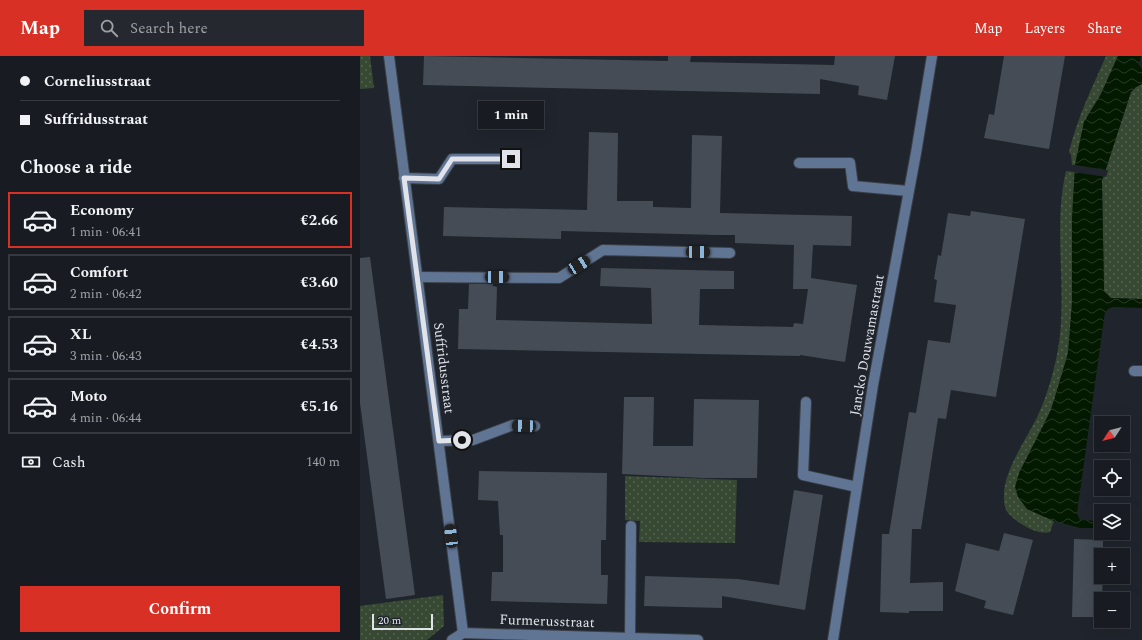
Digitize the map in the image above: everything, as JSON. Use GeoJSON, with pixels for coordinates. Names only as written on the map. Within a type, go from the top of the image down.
{"type":"FeatureCollection","features":[{"type":"Feature","properties":{"kind":"street","name":"Suffridusstraat"},"geometry":{"type":"LineString","coordinates":[[389,56],[464,633]]}},
{"type":"Feature","properties":{"kind":"street","name":"Jancko Douwamastraat"},"geometry":{"type":"LineString","coordinates":[[833,640],[857,487],[932,56]]}},
{"type":"Feature","properties":{"kind":"street"},"geometry":{"type":"LineString","coordinates":[[404,178],[439,179],[452,159],[511,159]]}},
{"type":"Feature","properties":{"kind":"street"},"geometry":{"type":"LineString","coordinates":[[799,163],[850,163],[853,186],[908,191]]}},
{"type":"Feature","properties":{"kind":"street"},"geometry":{"type":"LineString","coordinates":[[418,276],[559,278],[603,250],[730,253]]}},
{"type":"Feature","properties":{"kind":"street"},"geometry":{"type":"LineString","coordinates":[[806,402],[803,475],[857,487]]}},
{"type":"Feature","properties":{"kind":"street"},"geometry":{"type":"LineString","coordinates":[[439,441],[473,440],[513,425],[535,426]]}},
{"type":"Feature","properties":{"kind":"street"},"geometry":{"type":"LineString","coordinates":[[630,637],[631,526]]}},
{"type":"Feature","properties":{"kind":"street"},"geometry":{"type":"LineString","coordinates":[[452,640],[464,633]]}},
{"type":"Feature","properties":{"kind":"street","name":"Furmerusstraat"},"geometry":{"type":"LineString","coordinates":[[464,633],[698,640]]}},
{"type":"Feature","properties":{"kind":"shaded area"},"geometry":{"type":"Polygon","coordinates":[[[360,56],[370,56],[374,88],[360,89],[360,56]]]}},
{"type":"Feature","properties":{"kind":"shaded area"},"geometry":{"type":"Polygon","coordinates":[[[1106,56],[1118,56],[1101,94],[1084,122],[1075,165],[1072,165],[1071,155],[1069,152],[1072,139],[1085,103],[1106,56]]]}},
{"type":"Feature","properties":{"kind":"shaded area"},"geometry":{"type":"Polygon","coordinates":[[[1142,84],[1142,299],[1110,298],[1104,291],[1102,181],[1131,92],[1142,84]]]}},
{"type":"Feature","properties":{"kind":"shaded area"},"geometry":{"type":"Polygon","coordinates":[[[1066,171],[1075,172],[1073,285],[1071,330],[1068,352],[1065,367],[1049,414],[1035,445],[1019,473],[1027,509],[1054,521],[1050,532],[1045,533],[1028,527],[1008,513],[1004,503],[1004,488],[1011,466],[1042,406],[1050,384],[1057,355],[1062,309],[1060,216],[1066,171]]]}},
{"type":"Feature","properties":{"kind":"shaded area"},"geometry":{"type":"Polygon","coordinates":[[[625,476],[737,480],[735,543],[639,542],[640,521],[625,520],[625,476]]]}},
{"type":"Feature","properties":{"kind":"shaded area"},"geometry":{"type":"Polygon","coordinates":[[[443,595],[444,626],[427,640],[360,640],[360,606],[443,595]]]}},
{"type":"Feature","properties":{"kind":"water"},"geometry":{"type":"Polygon","coordinates":[[[1118,56],[1141,56],[1139,65],[1142,69],[1142,84],[1131,92],[1102,181],[1104,291],[1111,298],[1142,299],[1142,308],[1113,307],[1105,312],[1077,513],[1080,520],[1094,521],[1094,528],[1080,528],[1054,521],[1027,509],[1018,497],[1015,487],[1019,473],[1051,410],[1068,353],[1072,302],[1072,217],[1075,165],[1084,122],[1101,94],[1118,56]]]}},
{"type":"Feature","properties":{"kind":"pier"},"geometry":{"type":"Polygon","coordinates":[[[1073,165],[1108,170],[1106,177],[1073,172],[1073,165]]]}},
{"type":"Feature","properties":{"kind":"building"},"geometry":{"type":"Polygon","coordinates":[[[424,56],[668,61],[668,56],[691,56],[690,62],[834,65],[835,56],[895,56],[887,100],[858,95],[859,86],[820,79],[820,94],[423,85],[424,56]]]}},
{"type":"Feature","properties":{"kind":"building"},"geometry":{"type":"Polygon","coordinates":[[[1004,56],[1065,56],[1049,149],[984,138],[989,114],[994,115],[1004,56]]]}},
{"type":"Feature","properties":{"kind":"building"},"geometry":{"type":"Polygon","coordinates":[[[589,132],[618,133],[617,201],[653,201],[653,207],[691,208],[692,135],[722,136],[720,213],[852,216],[851,246],[813,245],[811,278],[857,285],[845,362],[800,355],[458,349],[459,309],[468,309],[469,284],[493,284],[493,286],[497,287],[496,320],[652,324],[651,288],[600,286],[601,268],[734,271],[734,289],[700,289],[699,325],[793,327],[794,323],[803,324],[808,289],[793,289],[794,245],[735,243],[735,235],[561,231],[561,239],[443,236],[444,207],[587,210],[589,132]]]}},
{"type":"Feature","properties":{"kind":"building"},"geometry":{"type":"Polygon","coordinates":[[[971,211],[1025,219],[996,397],[951,390],[946,419],[938,418],[921,529],[912,529],[910,583],[943,582],[943,611],[909,611],[909,613],[880,612],[882,534],[889,534],[909,412],[916,413],[928,340],[950,343],[956,305],[934,302],[937,280],[934,279],[938,255],[941,256],[948,213],[970,216],[971,211]]]}},
{"type":"Feature","properties":{"kind":"building"},"geometry":{"type":"Polygon","coordinates":[[[370,257],[415,595],[386,599],[360,403],[360,258],[370,257]]]}},
{"type":"Feature","properties":{"kind":"building"},"geometry":{"type":"Polygon","coordinates":[[[624,397],[654,397],[653,446],[693,446],[694,399],[759,400],[757,478],[703,478],[622,474],[624,397]]]}},
{"type":"Feature","properties":{"kind":"building"},"geometry":{"type":"Polygon","coordinates":[[[479,471],[607,473],[606,540],[601,540],[601,575],[608,575],[607,604],[491,601],[492,572],[503,572],[503,535],[500,535],[498,501],[478,500],[479,471]]]}},
{"type":"Feature","properties":{"kind":"building"},"geometry":{"type":"Polygon","coordinates":[[[794,490],[823,495],[805,610],[722,596],[722,608],[644,606],[645,576],[738,579],[779,585],[794,490]]]}},
{"type":"Feature","properties":{"kind":"building"},"geometry":{"type":"Polygon","coordinates":[[[1004,533],[1033,540],[1013,615],[984,608],[986,601],[955,591],[966,543],[999,551],[1004,533]]]}},
{"type":"Feature","properties":{"kind":"building"},"geometry":{"type":"Polygon","coordinates":[[[1074,539],[1103,540],[1103,548],[1094,548],[1094,584],[1103,584],[1102,592],[1094,592],[1094,617],[1072,617],[1074,539]]]}},
{"type":"Feature","properties":{"kind":"route"},"geometry":{"type":"LineString","coordinates":[[462,440],[439,441],[404,178],[439,179],[452,159],[511,159]]}}]}
